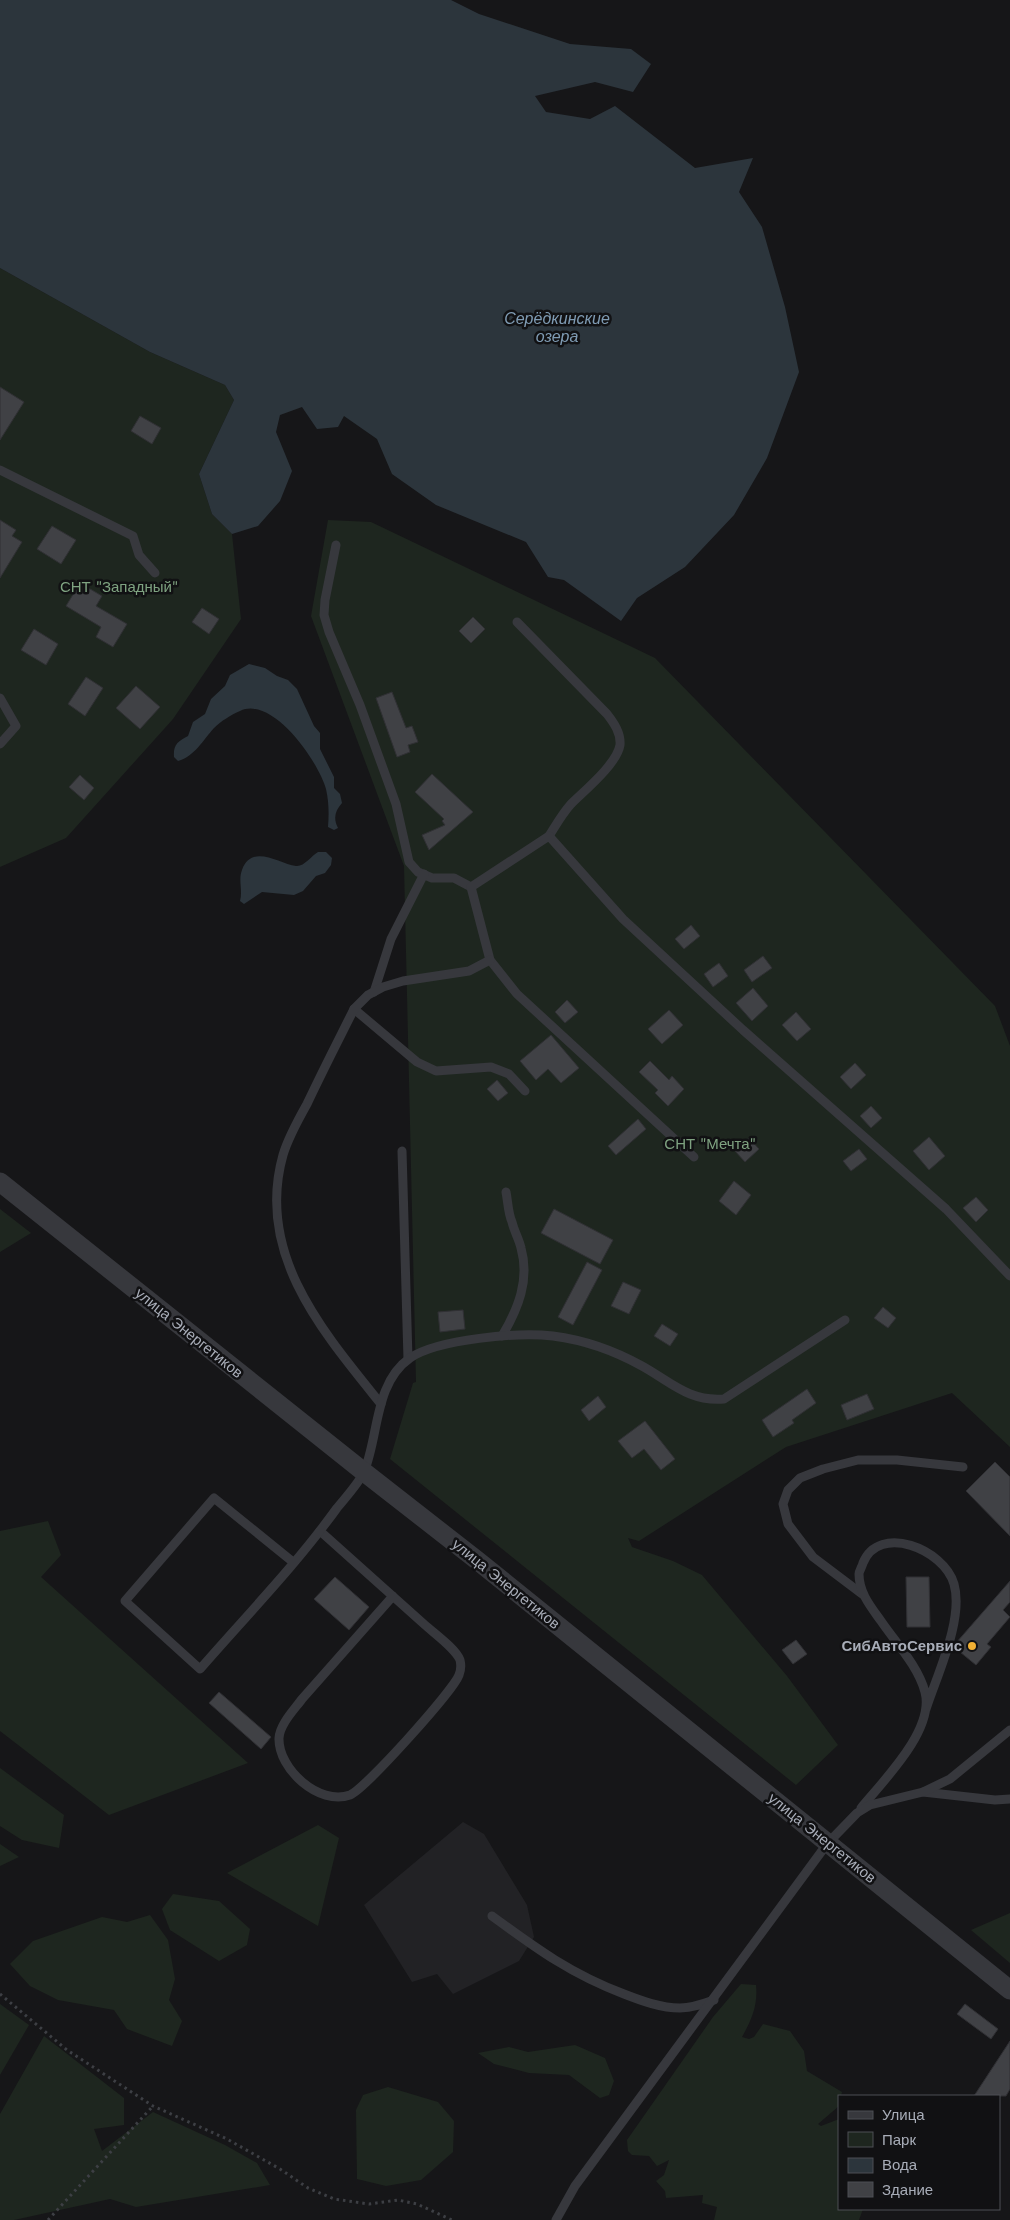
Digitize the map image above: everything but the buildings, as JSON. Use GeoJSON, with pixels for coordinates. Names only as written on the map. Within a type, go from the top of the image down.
{"type":"FeatureCollection","features":[{"type":"Feature","properties":{"kind":"street","name":"улица Энергетиков"},"geometry":{"type":"LineString","coordinates":[[0,1182],[478,1561],[1010,1990]]}},
{"type":"Feature","properties":{"kind":"lane"},"geometry":{"type":"LineString","coordinates":[[0,470],[132,536],[139,555],[155,573]]}},
{"type":"Feature","properties":{"kind":"lane"},"geometry":{"type":"LineString","coordinates":[[336,545],[325,600],[327,624],[360,705],[396,804],[409,862],[418,872],[432,878],[454,878],[471,887],[490,960],[517,994],[694,1157]]}},
{"type":"Feature","properties":{"kind":"lane"},"geometry":{"type":"LineString","coordinates":[[471,887],[549,836],[561,816],[594,783],[620,746],[617,728],[608,714],[517,622]]}},
{"type":"Feature","properties":{"kind":"lane"},"geometry":{"type":"LineString","coordinates":[[0,698],[16,726],[0,744]]}},
{"type":"Feature","properties":{"kind":"lane"},"geometry":{"type":"LineString","coordinates":[[549,836],[623,919],[743,1030],[946,1209],[1010,1276]]}},
{"type":"Feature","properties":{"kind":"lane"},"geometry":{"type":"LineString","coordinates":[[374,992],[391,939],[424,874]]}},
{"type":"Feature","properties":{"kind":"lane"},"geometry":{"type":"LineString","coordinates":[[381,1404],[311,1312],[291,1275],[276,1217],[276,1185],[283,1153],[354,1009],[383,987],[403,981],[469,971],[490,960]]}},
{"type":"Feature","properties":{"kind":"lane"},"geometry":{"type":"LineString","coordinates":[[354,1009],[417,1062],[436,1071],[491,1066],[509,1074],[525,1091]]}},
{"type":"Feature","properties":{"kind":"lane"},"geometry":{"type":"LineString","coordinates":[[402,1151],[408,1359]]}},
{"type":"Feature","properties":{"kind":"lane"},"geometry":{"type":"LineString","coordinates":[[502,1336],[514,1315],[522,1294],[524,1269],[521,1248],[511,1220],[506,1192]]}},
{"type":"Feature","properties":{"kind":"lane"},"geometry":{"type":"LineString","coordinates":[[293,1562],[214,1498],[124,1601],[200,1669],[320,1531],[364,1472],[381,1404],[394,1376],[408,1359],[427,1348],[502,1336],[528,1334],[554,1336],[582,1341],[612,1351],[693,1397],[708,1400],[724,1399],[845,1320]]}},
{"type":"Feature","properties":{"kind":"lane"},"geometry":{"type":"LineString","coordinates":[[926,1709],[925,1692],[916,1672],[862,1594],[813,1557],[788,1524],[783,1504],[788,1490],[800,1478],[823,1469],[858,1460],[897,1460],[963,1467]]}},
{"type":"Feature","properties":{"kind":"lane"},"geometry":{"type":"LineString","coordinates":[[320,1531],[393,1596],[456,1653],[460,1659],[460,1674],[443,1698],[366,1783],[350,1795],[331,1797],[313,1789],[293,1772],[285,1762],[280,1751],[279,1736],[290,1714],[302,1699],[393,1596]]}},
{"type":"Feature","properties":{"kind":"lane"},"geometry":{"type":"LineString","coordinates":[[556,2220],[575,2186],[714,2000],[827,1844],[856,1813],[906,1753],[917,1733],[953,1626],[956,1601],[954,1584],[946,1566],[933,1556],[915,1547],[898,1543],[880,1545],[866,1556],[859,1573],[862,1594]]}},
{"type":"Feature","properties":{"kind":"lane"},"geometry":{"type":"LineString","coordinates":[[856,1813],[870,1805],[924,1792],[950,1779],[1010,1730]]}},
{"type":"Feature","properties":{"kind":"lane"},"geometry":{"type":"LineString","coordinates":[[924,1792],[995,1800],[1010,1798]]}},
{"type":"Feature","properties":{"kind":"lane"},"geometry":{"type":"LineString","coordinates":[[492,1916],[557,1963],[592,1982],[638,2000],[663,2006],[695,2007],[714,2000]]}},
{"type":"Feature","properties":{"kind":"path"},"geometry":{"type":"LineString","coordinates":[[0,1994],[67,2050],[153,2106],[227,2139],[280,2168],[308,2188],[334,2199],[369,2204],[398,2200],[417,2204],[452,2220]]}},
{"type":"Feature","properties":{"kind":"path"},"geometry":{"type":"LineString","coordinates":[[48,2220],[153,2106]]}},
{"type":"Feature","properties":{"kind":"shaded area"},"geometry":{"type":"Polygon","coordinates":[[[463,1822],[484,1834],[527,1905],[534,1937],[519,1961],[453,1994],[437,1974],[412,1982],[364,1905],[463,1822]]]}},
{"type":"Feature","properties":{"kind":"green space","name":"СНТ \"Западный\""},"geometry":{"type":"Polygon","coordinates":[[[0,268],[150,352],[225,385],[234,400],[199,474],[212,514],[232,534],[241,619],[173,719],[66,838],[0,867],[0,268]]]}},
{"type":"Feature","properties":{"kind":"green space","name":"СНТ \"Мечта\""},"geometry":{"type":"Polygon","coordinates":[[[328,520],[371,522],[655,658],[995,1006],[1010,1046],[1010,1447],[952,1393],[786,1447],[639,1541],[628,1538],[632,1547],[673,1561],[702,1575],[787,1676],[838,1745],[796,1785],[390,1459],[413,1383],[416,1382],[404,866],[311,616],[328,520]]]}},
{"type":"Feature","properties":{"kind":"green space"},"geometry":{"type":"Polygon","coordinates":[[[0,1209],[31,1233],[0,1252],[0,1209]]]}},
{"type":"Feature","properties":{"kind":"green space"},"geometry":{"type":"Polygon","coordinates":[[[48,1521],[61,1555],[41,1577],[248,1763],[109,1815],[0,1731],[0,1531],[48,1521]]]}},
{"type":"Feature","properties":{"kind":"green space"},"geometry":{"type":"Polygon","coordinates":[[[0,1768],[64,1815],[59,1848],[22,1840],[0,1826],[0,1768]]]}},
{"type":"Feature","properties":{"kind":"green space"},"geometry":{"type":"Polygon","coordinates":[[[318,1825],[339,1838],[318,1926],[227,1873],[318,1825]]]}},
{"type":"Feature","properties":{"kind":"green space"},"geometry":{"type":"Polygon","coordinates":[[[0,1844],[19,1857],[0,1866],[0,1844]]]}},
{"type":"Feature","properties":{"kind":"green space"},"geometry":{"type":"Polygon","coordinates":[[[173,1894],[219,1901],[250,1929],[247,1945],[219,1961],[170,1930],[162,1909],[173,1894]]]}},
{"type":"Feature","properties":{"kind":"green space"},"geometry":{"type":"Polygon","coordinates":[[[1010,1913],[1010,1963],[971,1930],[1010,1913]]]}},
{"type":"Feature","properties":{"kind":"green space"},"geometry":{"type":"Polygon","coordinates":[[[150,1915],[168,1940],[175,1979],[169,2000],[182,2021],[172,2046],[127,2029],[114,2010],[58,2000],[30,1986],[10,1964],[33,1941],[102,1917],[127,1922],[150,1915]]]}},
{"type":"Feature","properties":{"kind":"green space"},"geometry":{"type":"Polygon","coordinates":[[[741,1984],[756,1985],[754,2012],[742,2037],[749,2039],[754,2037],[763,2024],[790,2031],[804,2051],[807,2071],[842,2092],[841,2095],[838,2095],[838,2107],[818,2124],[821,2126],[838,2119],[838,2210],[863,2210],[859,2220],[714,2220],[717,2207],[702,2203],[703,2195],[666,2198],[665,2191],[656,2181],[664,2175],[669,2160],[657,2166],[649,2156],[632,2155],[628,2151],[627,2140],[713,2017],[741,1984]]]}},
{"type":"Feature","properties":{"kind":"green space"},"geometry":{"type":"Polygon","coordinates":[[[0,2004],[29,2025],[0,2075],[0,2004]]]}},
{"type":"Feature","properties":{"kind":"green space"},"geometry":{"type":"Polygon","coordinates":[[[44,2036],[124,2098],[124,2125],[94,2129],[102,2151],[153,2112],[225,2145],[257,2163],[270,2185],[136,2207],[110,2199],[14,2220],[0,2220],[0,2114],[44,2036]]]}},
{"type":"Feature","properties":{"kind":"green space"},"geometry":{"type":"Polygon","coordinates":[[[575,2045],[605,2058],[614,2081],[609,2095],[600,2098],[569,2075],[529,2073],[494,2064],[478,2053],[509,2047],[528,2052],[575,2045]]]}},
{"type":"Feature","properties":{"kind":"green space"},"geometry":{"type":"Polygon","coordinates":[[[388,2087],[438,2102],[454,2121],[453,2152],[421,2180],[386,2186],[357,2179],[356,2110],[363,2095],[388,2087]]]}},
{"type":"Feature","properties":{"kind":"water","name":"Серёдкинские озера"},"geometry":{"type":"Polygon","coordinates":[[[0,0],[451,0],[479,14],[570,44],[631,49],[651,64],[633,92],[595,82],[535,96],[546,112],[590,119],[615,106],[695,168],[753,158],[739,192],[762,227],[785,307],[799,372],[767,458],[734,515],[685,567],[637,598],[621,621],[564,580],[548,577],[526,542],[436,505],[392,474],[377,439],[344,416],[338,427],[317,429],[302,407],[280,415],[276,432],[292,471],[280,501],[258,526],[232,534],[212,514],[199,474],[234,400],[225,385],[150,352],[0,268],[0,0]]]}},
{"type":"Feature","properties":{"kind":"water"},"geometry":{"type":"Polygon","coordinates":[[[249,664],[265,668],[277,676],[288,680],[297,689],[314,726],[320,733],[320,749],[334,777],[334,788],[340,794],[342,803],[336,812],[335,818],[338,828],[334,830],[328,827],[326,789],[314,764],[293,734],[266,713],[253,709],[240,711],[217,725],[198,747],[184,759],[178,761],[174,757],[174,749],[177,744],[188,736],[193,722],[205,714],[211,699],[225,686],[230,675],[249,664]]]}},
{"type":"Feature","properties":{"kind":"water"},"geometry":{"type":"Polygon","coordinates":[[[318,852],[326,852],[332,858],[331,865],[325,873],[316,876],[303,891],[294,895],[262,892],[244,904],[240,901],[242,870],[246,862],[252,858],[266,857],[299,866],[318,852]]]}},
{"type":"Feature","properties":{"kind":"place","name":"СибАвтоСервис"},"geometry":{"type":"Point","coordinates":[972,1646]}}]}
